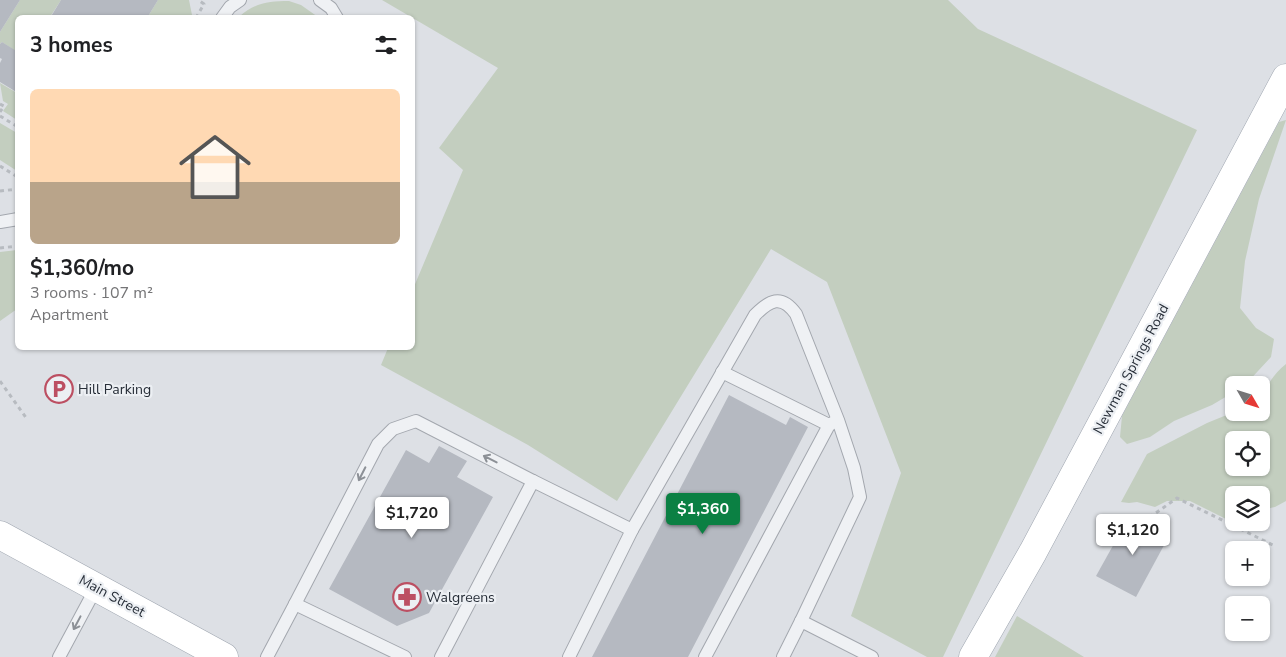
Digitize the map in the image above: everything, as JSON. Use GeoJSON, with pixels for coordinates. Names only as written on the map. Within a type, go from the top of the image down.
{"type":"FeatureCollection","features":[{"type":"Feature","properties":{"kind":"main road","name":"Newman Springs Road"},"geometry":{"type":"LineString","coordinates":[[973,657],[1042,535],[1286,78]]}},
{"type":"Feature","properties":{"kind":"main road","name":"Main Street"},"geometry":{"type":"LineString","coordinates":[[0,535],[224,657]]}},
{"type":"Feature","properties":{"kind":"lane"},"geometry":{"type":"LineString","coordinates":[[224,15],[230,7],[240,0]]}},
{"type":"Feature","properties":{"kind":"lane"},"geometry":{"type":"LineString","coordinates":[[320,0],[331,8],[335,15]]}},
{"type":"Feature","properties":{"kind":"lane"},"geometry":{"type":"LineString","coordinates":[[0,222],[15,220]]}},
{"type":"Feature","properties":{"kind":"lane"},"geometry":{"type":"LineString","coordinates":[[569,657],[632,530],[754,315],[768,303],[781,301],[792,308],[796,314],[834,422],[854,468],[860,497],[802,621],[783,657]]}},
{"type":"Feature","properties":{"kind":"lane"},"geometry":{"type":"LineString","coordinates":[[722,372],[834,422]]}},
{"type":"Feature","properties":{"kind":"lane"},"geometry":{"type":"LineString","coordinates":[[267,657],[378,444],[393,429],[416,421],[632,530]]}},
{"type":"Feature","properties":{"kind":"lane"},"geometry":{"type":"LineString","coordinates":[[705,657],[834,422]]}},
{"type":"Feature","properties":{"kind":"lane"},"geometry":{"type":"LineString","coordinates":[[441,657],[533,481]]}},
{"type":"Feature","properties":{"kind":"lane"},"geometry":{"type":"LineString","coordinates":[[59,657],[96,588]]}},
{"type":"Feature","properties":{"kind":"lane"},"geometry":{"type":"LineString","coordinates":[[296,604],[405,657]]}},
{"type":"Feature","properties":{"kind":"lane"},"geometry":{"type":"LineString","coordinates":[[802,621],[866,655]]}},
{"type":"Feature","properties":{"kind":"path"},"geometry":{"type":"LineString","coordinates":[[198,0],[204,4],[198,15]]}},
{"type":"Feature","properties":{"kind":"path"},"geometry":{"type":"LineString","coordinates":[[0,104],[4,106],[0,114],[15,125]]}},
{"type":"Feature","properties":{"kind":"path"},"geometry":{"type":"LineString","coordinates":[[0,166],[15,175]]}},
{"type":"Feature","properties":{"kind":"path"},"geometry":{"type":"LineString","coordinates":[[0,191],[15,189]]}},
{"type":"Feature","properties":{"kind":"path"},"geometry":{"type":"LineString","coordinates":[[0,248],[15,246]]}},
{"type":"Feature","properties":{"kind":"path"},"geometry":{"type":"LineString","coordinates":[[0,381],[27,419]]}},
{"type":"Feature","properties":{"kind":"path"},"geometry":{"type":"LineString","coordinates":[[1143,522],[1178,498],[1276,546]]}},
{"type":"Feature","properties":{"kind":"green space"},"geometry":{"type":"Polygon","coordinates":[[[20,0],[61,0],[51,15],[15,15],[15,51],[2,42],[0,44],[0,32],[20,0]]]}},
{"type":"Feature","properties":{"kind":"green space"},"geometry":{"type":"Polygon","coordinates":[[[158,0],[189,0],[192,15],[149,15],[158,0]]]}},
{"type":"Feature","properties":{"kind":"green space"},"geometry":{"type":"Polygon","coordinates":[[[382,0],[948,0],[978,29],[1197,130],[943,657],[927,657],[851,616],[901,473],[827,282],[771,249],[617,501],[528,445],[381,365],[387,350],[415,350],[415,284],[463,170],[439,148],[498,68],[415,19],[415,15],[408,15],[382,0]]]}},
{"type":"Feature","properties":{"kind":"green space"},"geometry":{"type":"Polygon","coordinates":[[[289,1],[301,5],[315,15],[241,15],[256,6],[289,1]]]}},
{"type":"Feature","properties":{"kind":"green space"},"geometry":{"type":"Polygon","coordinates":[[[0,83],[15,92],[15,119],[3,111],[8,104],[3,101],[0,83]]]}},
{"type":"Feature","properties":{"kind":"green space"},"geometry":{"type":"Polygon","coordinates":[[[1286,120],[1259,199],[1245,261],[1240,308],[1256,328],[1274,339],[1271,357],[1253,376],[1225,376],[1225,397],[1174,421],[1150,437],[1127,444],[1120,437],[1122,416],[1279,122],[1286,120]]]}},
{"type":"Feature","properties":{"kind":"green space"},"geometry":{"type":"Polygon","coordinates":[[[0,123],[15,132],[15,170],[0,160],[0,123]]]}},
{"type":"Feature","properties":{"kind":"green space"},"geometry":{"type":"Polygon","coordinates":[[[15,250],[15,310],[0,321],[0,252],[15,250]]]}},
{"type":"Feature","properties":{"kind":"green space"},"geometry":{"type":"Polygon","coordinates":[[[1286,364],[1286,501],[1270,508],[1270,486],[1225,486],[1225,518],[1190,501],[1167,501],[1155,507],[1137,502],[1121,502],[1147,454],[1225,416],[1225,421],[1270,421],[1270,382],[1286,364]]]}},
{"type":"Feature","properties":{"kind":"green space"},"geometry":{"type":"Polygon","coordinates":[[[1017,616],[1084,657],[995,657],[1017,616]]]}},
{"type":"Feature","properties":{"kind":"building"},"geometry":{"type":"Polygon","coordinates":[[[0,0],[20,0],[0,32],[0,0]]]}},
{"type":"Feature","properties":{"kind":"building"},"geometry":{"type":"Polygon","coordinates":[[[61,0],[158,0],[149,15],[52,15],[61,0]]]}},
{"type":"Feature","properties":{"kind":"building"},"geometry":{"type":"Polygon","coordinates":[[[2,42],[15,50],[15,91],[0,82],[0,63],[2,59],[0,58],[0,44],[2,42]]]}},
{"type":"Feature","properties":{"kind":"building"},"geometry":{"type":"Polygon","coordinates":[[[729,395],[786,425],[790,417],[808,427],[688,657],[592,657],[729,395]]]}},
{"type":"Feature","properties":{"kind":"building"},"geometry":{"type":"Polygon","coordinates":[[[439,446],[467,461],[457,477],[493,497],[429,613],[397,626],[329,589],[406,450],[429,463],[439,446]]]}},
{"type":"Feature","properties":{"kind":"building"},"geometry":{"type":"Polygon","coordinates":[[[1130,515],[1169,536],[1136,597],[1096,576],[1130,515]]]}},
{"type":"Feature","properties":{"kind":"place","name":"Hill Parking"},"geometry":{"type":"Point","coordinates":[59,389]}},
{"type":"Feature","properties":{"kind":"place","name":"Walgreens"},"geometry":{"type":"Point","coordinates":[407,597]}}]}
